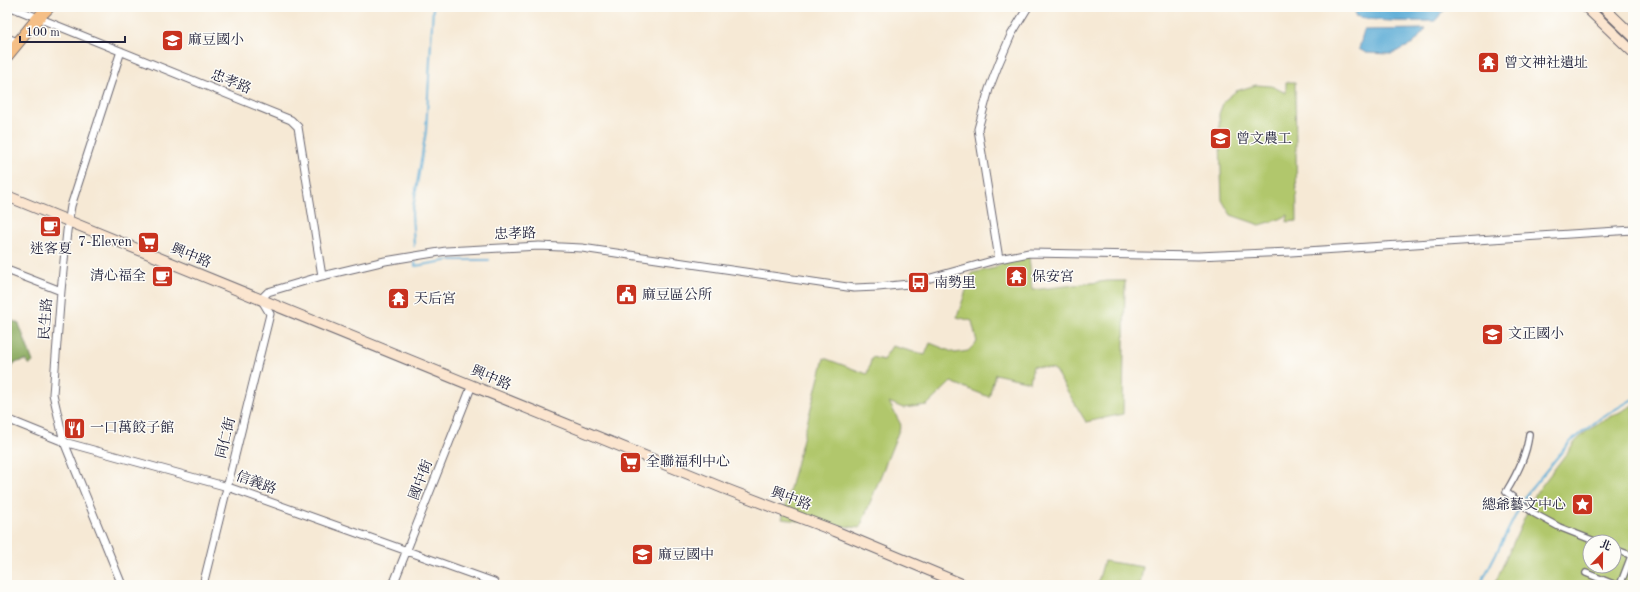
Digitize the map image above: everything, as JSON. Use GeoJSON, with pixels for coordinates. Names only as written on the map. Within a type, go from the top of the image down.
{"type":"FeatureCollection","features":[{"type":"Feature","properties":{"kind":"main road"},"geometry":{"type":"LineString","coordinates":[[7,56],[49,7]]}},
{"type":"Feature","properties":{"kind":"main road"},"geometry":{"type":"LineString","coordinates":[[1586,7],[1633,52]]}},
{"type":"Feature","properties":{"kind":"main road"},"geometry":{"type":"LineString","coordinates":[[1602,7],[1633,36]]}},
{"type":"Feature","properties":{"kind":"main road","name":"興中路"},"geometry":{"type":"LineString","coordinates":[[7,196],[755,501],[835,530],[964,585]]}},
{"type":"Feature","properties":{"kind":"street","name":"忠孝路"},"geometry":{"type":"LineString","coordinates":[[11,7],[291,120],[296,124],[298,127],[322,276]]}},
{"type":"Feature","properties":{"kind":"street"},"geometry":{"type":"LineString","coordinates":[[999,259],[978,129],[989,89],[999,63],[1011,35],[1028,7]]}},
{"type":"Feature","properties":{"kind":"street"},"geometry":{"type":"LineString","coordinates":[[7,38],[18,42]]}},
{"type":"Feature","properties":{"kind":"street","name":"民生路"},"geometry":{"type":"LineString","coordinates":[[121,51],[71,206],[68,221],[53,394],[64,442],[122,585]]}},
{"type":"Feature","properties":{"kind":"street","name":"忠孝路"},"geometry":{"type":"LineString","coordinates":[[261,300],[268,292],[322,276],[385,262],[446,251],[510,247],[539,246],[582,248],[854,288],[910,284],[999,259],[1042,252],[1198,256],[1290,252],[1633,230]]}},
{"type":"Feature","properties":{"kind":"street"},"geometry":{"type":"LineString","coordinates":[[7,270],[61,291]]}},
{"type":"Feature","properties":{"kind":"street","name":"同仁街"},"geometry":{"type":"LineString","coordinates":[[203,585],[270,314],[261,300]]}},
{"type":"Feature","properties":{"kind":"street","name":"國中街"},"geometry":{"type":"LineString","coordinates":[[393,585],[472,385]]}},
{"type":"Feature","properties":{"kind":"street","name":"信義路"},"geometry":{"type":"LineString","coordinates":[[7,419],[64,442],[228,486],[494,582]]}},
{"type":"Feature","properties":{"kind":"street"},"geometry":{"type":"LineString","coordinates":[[1529,434],[1528,443],[1518,472],[1506,492],[1535,514],[1559,527],[1582,536]]}},
{"type":"Feature","properties":{"kind":"street"},"geometry":{"type":"LineString","coordinates":[[1619,584],[1632,554],[1622,551]]}},
{"type":"Feature","properties":{"kind":"street"},"geometry":{"type":"LineString","coordinates":[[1589,574],[1619,584],[1630,585]]}},
{"type":"Feature","properties":{"kind":"green space"},"geometry":{"type":"Polygon","coordinates":[[[1286,82],[1295,82],[1297,221],[1287,222],[1288,215],[1260,225],[1231,215],[1222,200],[1219,114],[1224,101],[1236,91],[1256,85],[1271,86],[1286,93],[1286,82]]]}},
{"type":"Feature","properties":{"kind":"green space"},"geometry":{"type":"Polygon","coordinates":[[[1029,256],[1032,290],[1108,281],[1125,281],[1123,414],[1086,422],[1054,369],[1033,366],[1030,382],[995,374],[989,397],[951,382],[927,405],[903,408],[889,402],[901,425],[860,528],[782,519],[824,358],[867,374],[872,357],[883,360],[892,346],[925,355],[930,343],[955,353],[968,351],[977,342],[972,321],[957,317],[972,273],[995,268],[1003,263],[1029,256]]]}},
{"type":"Feature","properties":{"kind":"green space"},"geometry":{"type":"Polygon","coordinates":[[[7,318],[19,324],[33,362],[30,365],[26,360],[14,363],[7,379],[7,318]]]}},
{"type":"Feature","properties":{"kind":"green space","name":"總爺藝文中心"},"geometry":{"type":"Polygon","coordinates":[[[1633,405],[1633,585],[1494,585],[1536,493],[1576,441],[1587,431],[1633,405]]]}},
{"type":"Feature","properties":{"kind":"green space"},"geometry":{"type":"Polygon","coordinates":[[[1104,561],[1143,567],[1140,585],[1097,585],[1104,561]]]}},
{"type":"Feature","properties":{"kind":"water"},"geometry":{"type":"Polygon","coordinates":[[[1356,7],[1447,7],[1435,21],[1385,21],[1355,16],[1356,7]]]}},
{"type":"Feature","properties":{"kind":"water"},"geometry":{"type":"Polygon","coordinates":[[[1426,29],[1413,44],[1391,54],[1366,53],[1359,49],[1364,30],[1426,29]]]}},
{"type":"Feature","properties":{"kind":"waterway"},"geometry":{"type":"LineString","coordinates":[[414,246],[412,214],[426,131],[433,7]]}},
{"type":"Feature","properties":{"kind":"waterway"},"geometry":{"type":"LineString","coordinates":[[415,258],[415,266],[451,260],[489,260]]}},
{"type":"Feature","properties":{"kind":"waterway"},"geometry":{"type":"LineString","coordinates":[[1480,585],[1526,495],[1569,443],[1602,417],[1633,399]]}},
{"type":"Feature","properties":{"kind":"place","name":"麻豆國小"},"geometry":{"type":"Point","coordinates":[172,40]}},
{"type":"Feature","properties":{"kind":"place","name":"曾文神社遺址"},"geometry":{"type":"Point","coordinates":[1489,63]}},
{"type":"Feature","properties":{"kind":"place","name":"曾文農工"},"geometry":{"type":"Point","coordinates":[1221,139]}},
{"type":"Feature","properties":{"kind":"place","name":"迷客夏"},"geometry":{"type":"Point","coordinates":[51,227]}},
{"type":"Feature","properties":{"kind":"place","name":"7-Eleven"},"geometry":{"type":"Point","coordinates":[148,242]}},
{"type":"Feature","properties":{"kind":"place","name":"清心福全"},"geometry":{"type":"Point","coordinates":[162,276]}},
{"type":"Feature","properties":{"kind":"place","name":"保安宮"},"geometry":{"type":"Point","coordinates":[1017,277]}},
{"type":"Feature","properties":{"kind":"place","name":"南勢里"},"geometry":{"type":"Point","coordinates":[919,283]}},
{"type":"Feature","properties":{"kind":"place","name":"麻豆區公所"},"geometry":{"type":"Point","coordinates":[626,295]}},
{"type":"Feature","properties":{"kind":"place","name":"天后宮"},"geometry":{"type":"Point","coordinates":[398,299]}},
{"type":"Feature","properties":{"kind":"place","name":"文正國小"},"geometry":{"type":"Point","coordinates":[1493,334]}},
{"type":"Feature","properties":{"kind":"place","name":"一口萬餃子館"},"geometry":{"type":"Point","coordinates":[74,428]}},
{"type":"Feature","properties":{"kind":"place","name":"全聯福利中心"},"geometry":{"type":"Point","coordinates":[631,462]}},
{"type":"Feature","properties":{"kind":"place","name":"總爺藝文中心"},"geometry":{"type":"Point","coordinates":[1582,505]}},
{"type":"Feature","properties":{"kind":"place","name":"麻豆國中"},"geometry":{"type":"Point","coordinates":[643,555]}}]}
